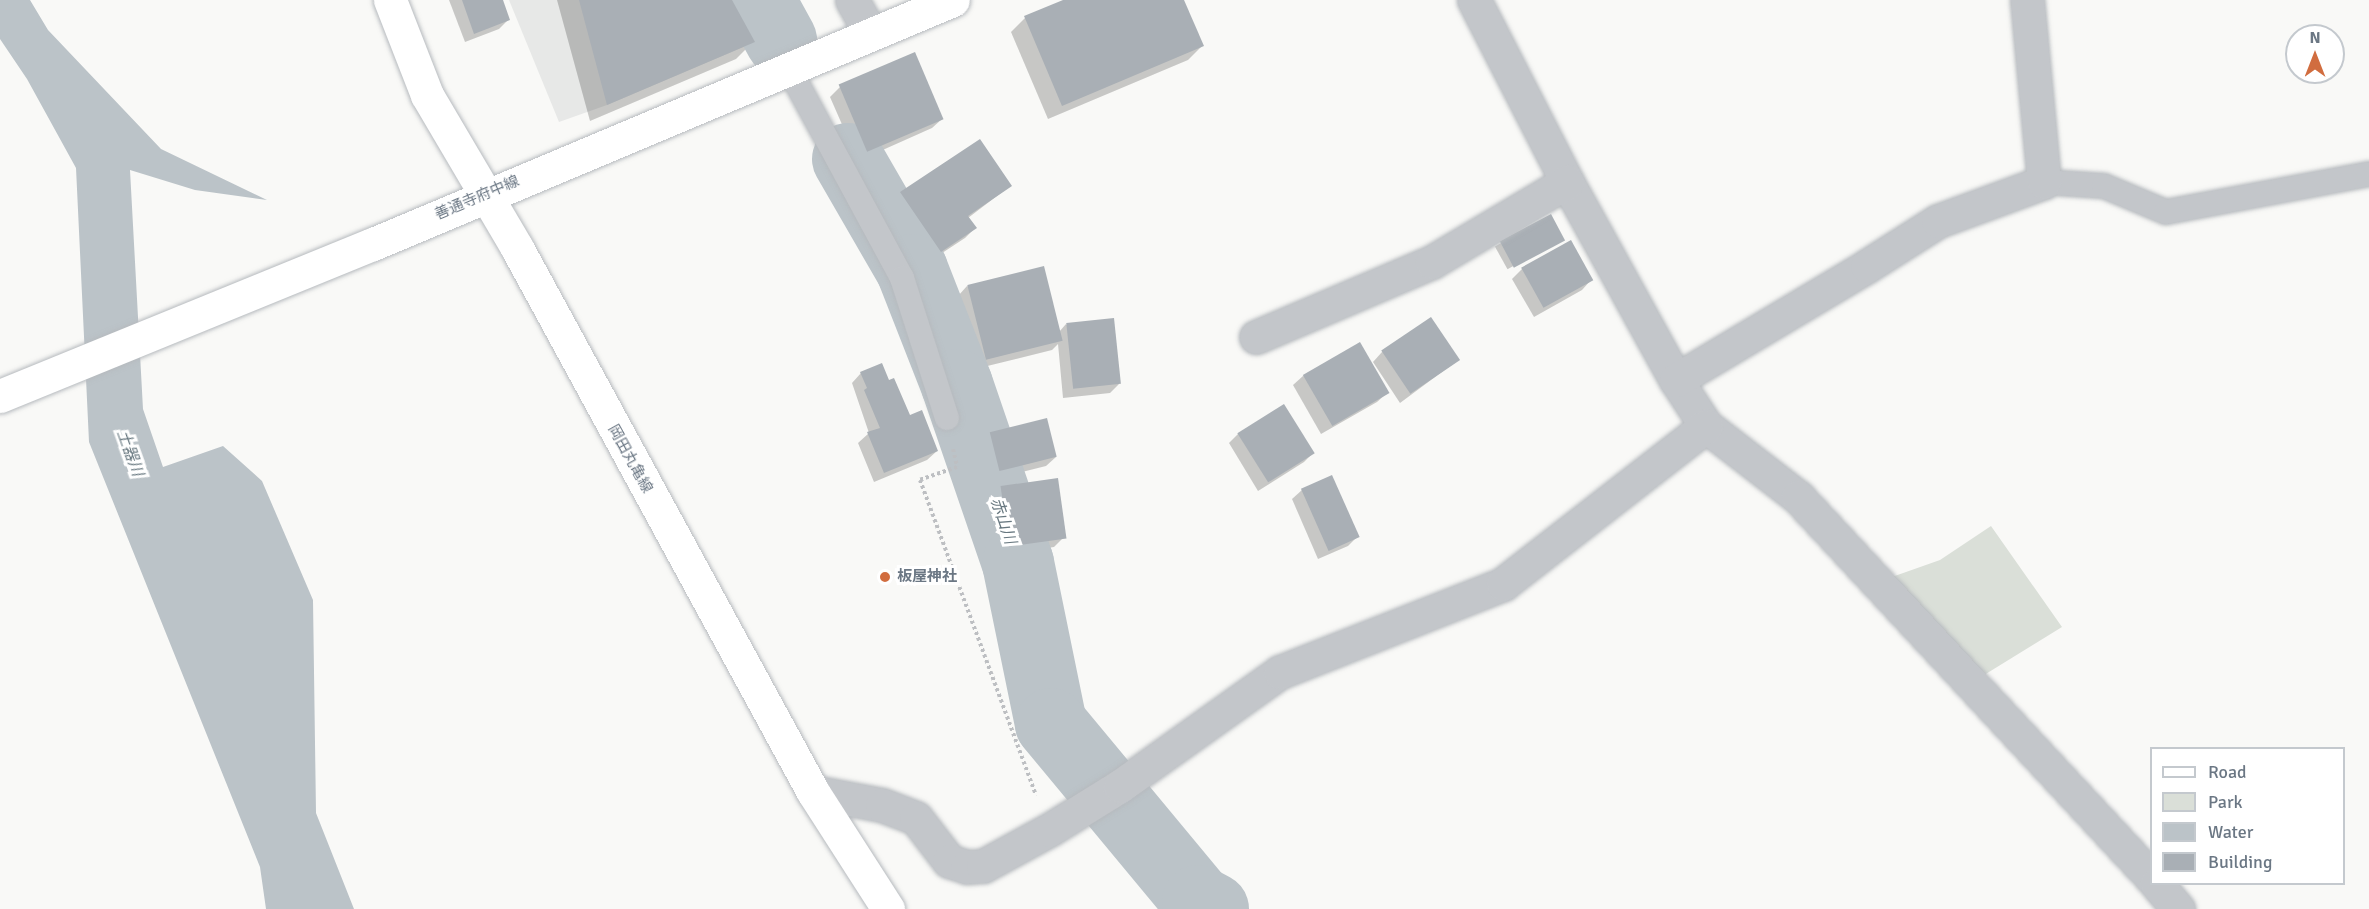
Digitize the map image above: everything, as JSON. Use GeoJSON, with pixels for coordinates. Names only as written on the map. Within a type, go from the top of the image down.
{"type":"FeatureCollection","features":[{"type":"Feature","properties":{"kind":"main road","name":"岡田丸亀線"},"geometry":{"type":"LineString","coordinates":[[390,0],[427,95],[517,248],[813,792],[888,909]]}},
{"type":"Feature","properties":{"kind":"main road","name":"善通寺府中線"},"geometry":{"type":"LineString","coordinates":[[0,396],[373,244],[484,195],[953,0]]}},
{"type":"Feature","properties":{"kind":"street"},"geometry":{"type":"LineString","coordinates":[[852,0],[871,34]]}},
{"type":"Feature","properties":{"kind":"street"},"geometry":{"type":"LineString","coordinates":[[1474,0],[1567,182],[1676,380],[1706,426],[1798,497],[2150,877]]}},
{"type":"Feature","properties":{"kind":"street"},"geometry":{"type":"LineString","coordinates":[[1676,380],[1938,221],[2044,182],[2027,0]]}},
{"type":"Feature","properties":{"kind":"street"},"geometry":{"type":"LineString","coordinates":[[1256,337],[1432,262],[1567,182]]}},
{"type":"Feature","properties":{"kind":"street"},"geometry":{"type":"LineString","coordinates":[[813,792],[882,805],[916,818],[950,861],[967,867],[983,866],[1049,830],[1111,792],[1280,672],[1503,584],[1706,426]]}},
{"type":"Feature","properties":{"kind":"street"},"geometry":{"type":"LineString","coordinates":[[2158,885],[2178,909]]}},
{"type":"Feature","properties":{"kind":"lane"},"geometry":{"type":"LineString","coordinates":[[789,69],[902,278],[947,418]]}},
{"type":"Feature","properties":{"kind":"lane"},"geometry":{"type":"LineString","coordinates":[[2044,182],[2104,186],[2166,212],[2369,174]]}},
{"type":"Feature","properties":{"kind":"path"},"geometry":{"type":"LineString","coordinates":[[947,418],[957,467],[920,480],[1049,830]]}},
{"type":"Feature","properties":{"kind":"shaded area"},"geometry":{"type":"Polygon","coordinates":[[[509,0],[732,0],[755,42],[607,105],[559,122],[509,0]]]}},
{"type":"Feature","properties":{"kind":"green space"},"geometry":{"type":"Polygon","coordinates":[[[1991,526],[2062,627],[1976,680],[1889,578],[1940,560],[1991,526]]]}},
{"type":"Feature","properties":{"kind":"water","name":"土器川"},"geometry":{"type":"Polygon","coordinates":[[[0,0],[30,0],[48,30],[161,149],[267,200],[195,190],[130,170],[143,409],[163,467],[223,446],[262,481],[313,600],[316,813],[354,909],[266,909],[260,867],[89,442],[76,168],[27,79],[0,39],[0,0]]]}},
{"type":"Feature","properties":{"kind":"building"},"geometry":{"type":"Polygon","coordinates":[[[462,0],[503,0],[510,20],[474,34],[462,0]]]}},
{"type":"Feature","properties":{"kind":"building"},"geometry":{"type":"Polygon","coordinates":[[[579,0],[732,0],[755,42],[607,105],[579,0]]]}},
{"type":"Feature","properties":{"kind":"building"},"geometry":{"type":"Polygon","coordinates":[[[1063,0],[1184,0],[1204,46],[1062,106],[1024,16],[1063,0]]]}},
{"type":"Feature","properties":{"kind":"building"},"geometry":{"type":"Polygon","coordinates":[[[915,52],[944,119],[867,152],[839,84],[915,52]]]}},
{"type":"Feature","properties":{"kind":"building"},"geometry":{"type":"Polygon","coordinates":[[[980,139],[1012,186],[968,216],[977,228],[941,252],[900,192],[980,139]]]}},
{"type":"Feature","properties":{"kind":"building"},"geometry":{"type":"Polygon","coordinates":[[[1551,214],[1565,240],[1514,268],[1500,241],[1551,214]]]}},
{"type":"Feature","properties":{"kind":"building"},"geometry":{"type":"Polygon","coordinates":[[[1571,240],[1593,280],[1543,308],[1521,268],[1571,240]]]}},
{"type":"Feature","properties":{"kind":"building"},"geometry":{"type":"Polygon","coordinates":[[[1044,266],[1063,341],[986,360],[967,285],[1044,266]]]}},
{"type":"Feature","properties":{"kind":"building"},"geometry":{"type":"Polygon","coordinates":[[[1431,317],[1460,360],[1410,394],[1381,351],[1431,317]]]}},
{"type":"Feature","properties":{"kind":"building"},"geometry":{"type":"Polygon","coordinates":[[[1114,318],[1121,384],[1073,389],[1066,323],[1114,318]]]}},
{"type":"Feature","properties":{"kind":"building"},"geometry":{"type":"Polygon","coordinates":[[[1360,342],[1390,393],[1332,426],[1303,375],[1360,342]]]}},
{"type":"Feature","properties":{"kind":"building"},"geometry":{"type":"Polygon","coordinates":[[[882,363],[889,380],[894,378],[910,415],[922,410],[938,451],[884,473],[867,432],[880,428],[864,390],[867,388],[860,372],[882,363]]]}},
{"type":"Feature","properties":{"kind":"building"},"geometry":{"type":"Polygon","coordinates":[[[1284,404],[1315,453],[1268,482],[1237,433],[1284,404]]]}},
{"type":"Feature","properties":{"kind":"building"},"geometry":{"type":"Polygon","coordinates":[[[1047,418],[1057,457],[999,471],[990,432],[1047,418]]]}},
{"type":"Feature","properties":{"kind":"building"},"geometry":{"type":"Polygon","coordinates":[[[1332,475],[1360,537],[1329,551],[1301,489],[1332,475]]]}},
{"type":"Feature","properties":{"kind":"building"},"geometry":{"type":"Polygon","coordinates":[[[1058,478],[1066,538],[1009,546],[1001,486],[1058,478]]]}},
{"type":"Feature","properties":{"kind":"waterway","name":"赤山川"},"geometry":{"type":"LineString","coordinates":[[759,0],[781,40]]}},
{"type":"Feature","properties":{"kind":"waterway","name":"赤山川"},"geometry":{"type":"LineString","coordinates":[[848,159],[912,270],[957,385],[1018,563],[1051,724],[1198,901],[1213,909]]}},
{"type":"Feature","properties":{"kind":"place","name":"板屋神社"},"geometry":{"type":"Point","coordinates":[885,577]}}]}
